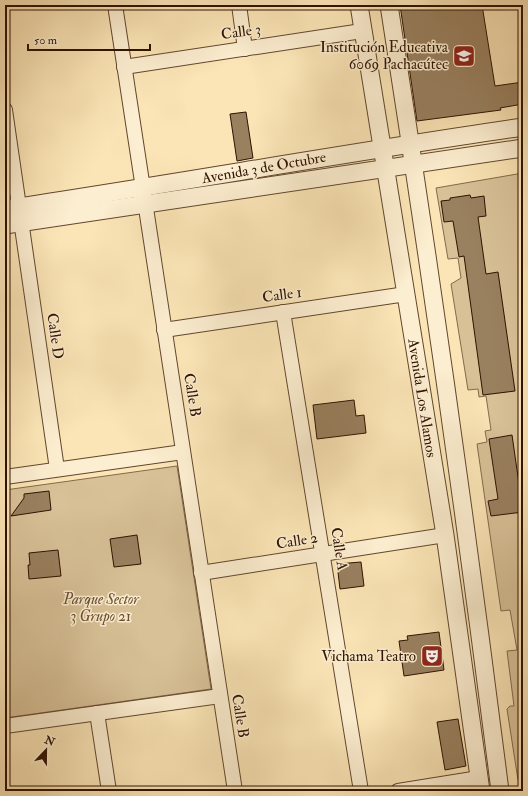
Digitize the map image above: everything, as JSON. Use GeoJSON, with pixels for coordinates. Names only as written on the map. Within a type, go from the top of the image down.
{"type":"FeatureCollection","features":[{"type":"Feature","properties":{"kind":"street","name":"Calle B"},"geometry":{"type":"LineString","coordinates":[[115,5],[235,791]]}},
{"type":"Feature","properties":{"kind":"street"},"geometry":{"type":"LineString","coordinates":[[239,5],[245,49]]}},
{"type":"Feature","properties":{"kind":"street","name":"Avenida Los Alamos"},"geometry":{"type":"LineString","coordinates":[[359,5],[362,31],[445,535],[480,784]]}},
{"type":"Feature","properties":{"kind":"street","name":"Avenida Los Alamos"},"geometry":{"type":"LineString","coordinates":[[389,5],[411,143],[467,533],[500,791]]}},
{"type":"Feature","properties":{"kind":"street","name":"Calle 3"},"geometry":{"type":"LineString","coordinates":[[124,66],[362,31]]}},
{"type":"Feature","properties":{"kind":"street","name":"Calle D"},"geometry":{"type":"LineString","coordinates":[[5,110],[13,216],[57,469]]}},
{"type":"Feature","properties":{"kind":"street","name":"Avenida 3 de Octubre"},"geometry":{"type":"LineString","coordinates":[[144,196],[381,148],[523,127]]}},
{"type":"Feature","properties":{"kind":"street","name":"Avenida 3 de Octubre"},"geometry":{"type":"LineString","coordinates":[[13,216],[144,196],[385,168],[523,148]]}},
{"type":"Feature","properties":{"kind":"street","name":"Calle 1"},"geometry":{"type":"LineString","coordinates":[[164,330],[406,294]]}},
{"type":"Feature","properties":{"kind":"street","name":"Calle A"},"geometry":{"type":"LineString","coordinates":[[283,312],[361,791]]}},
{"type":"Feature","properties":{"kind":"street"},"geometry":{"type":"LineString","coordinates":[[5,477],[183,452]]}},
{"type":"Feature","properties":{"kind":"street","name":"Calle 2"},"geometry":{"type":"LineString","coordinates":[[201,573],[445,535]]}},
{"type":"Feature","properties":{"kind":"street"},"geometry":{"type":"LineString","coordinates":[[5,726],[220,696]]}},
{"type":"Feature","properties":{"kind":"street"},"geometry":{"type":"LineString","coordinates":[[97,713],[109,791]]}},
{"type":"Feature","properties":{"kind":"street"},"geometry":{"type":"LineString","coordinates":[[477,758],[496,756]]}},
{"type":"Feature","properties":{"kind":"street"},"geometry":{"type":"LineString","coordinates":[[398,791],[480,784]]}},
{"type":"Feature","properties":{"kind":"green space"},"geometry":{"type":"Polygon","coordinates":[[[523,173],[523,779],[518,780],[507,709],[510,706],[514,706],[507,651],[517,650],[510,610],[501,611],[477,444],[487,442],[485,431],[491,430],[486,396],[479,397],[478,389],[468,390],[451,284],[461,278],[458,258],[448,259],[436,188],[523,173]]]}},
{"type":"Feature","properties":{"kind":"green space","name":"Parque Sector 3 Grupo 21"},"geometry":{"type":"Polygon","coordinates":[[[177,466],[211,689],[5,718],[5,490],[177,466]]]}},
{"type":"Feature","properties":{"kind":"building","name":"Institución Educativa 6069 Pachacútec"},"geometry":{"type":"Polygon","coordinates":[[[400,5],[482,5],[495,86],[523,82],[523,104],[500,108],[501,110],[417,121],[400,5]]]}},
{"type":"Feature","properties":{"kind":"building"},"geometry":{"type":"Polygon","coordinates":[[[246,112],[253,158],[237,161],[230,114],[246,112]]]}},
{"type":"Feature","properties":{"kind":"building"},"geometry":{"type":"Polygon","coordinates":[[[470,195],[471,198],[484,196],[486,216],[478,217],[486,274],[498,272],[515,391],[483,395],[464,256],[459,257],[453,221],[444,222],[441,201],[470,195]]]}},
{"type":"Feature","properties":{"kind":"building"},"geometry":{"type":"Polygon","coordinates":[[[354,400],[356,416],[364,415],[366,433],[317,439],[313,405],[354,400]]]}},
{"type":"Feature","properties":{"kind":"building"},"geometry":{"type":"Polygon","coordinates":[[[512,435],[523,512],[491,516],[488,501],[498,499],[489,439],[512,435]]]}},
{"type":"Feature","properties":{"kind":"building"},"geometry":{"type":"Polygon","coordinates":[[[49,491],[51,510],[11,516],[24,498],[24,494],[49,491]]]}},
{"type":"Feature","properties":{"kind":"building"},"geometry":{"type":"Polygon","coordinates":[[[137,535],[141,564],[114,567],[110,539],[137,535]]]}},
{"type":"Feature","properties":{"kind":"building"},"geometry":{"type":"Polygon","coordinates":[[[58,550],[61,576],[29,579],[29,553],[58,550]]]}},
{"type":"Feature","properties":{"kind":"building"},"geometry":{"type":"Polygon","coordinates":[[[361,562],[364,586],[340,589],[337,564],[361,562]]]}},
{"type":"Feature","properties":{"kind":"building"},"geometry":{"type":"Polygon","coordinates":[[[439,632],[444,670],[404,676],[399,641],[408,640],[407,636],[439,632]]]}},
{"type":"Feature","properties":{"kind":"building"},"geometry":{"type":"Polygon","coordinates":[[[458,719],[466,766],[445,770],[437,722],[458,719]]]}},
{"type":"Feature","properties":{"kind":"place","name":"Institución Educativa 6069 Pachacútec"},"geometry":{"type":"Point","coordinates":[464,56]}},
{"type":"Feature","properties":{"kind":"place","name":"Vichama Teatro"},"geometry":{"type":"Point","coordinates":[432,656]}}]}
